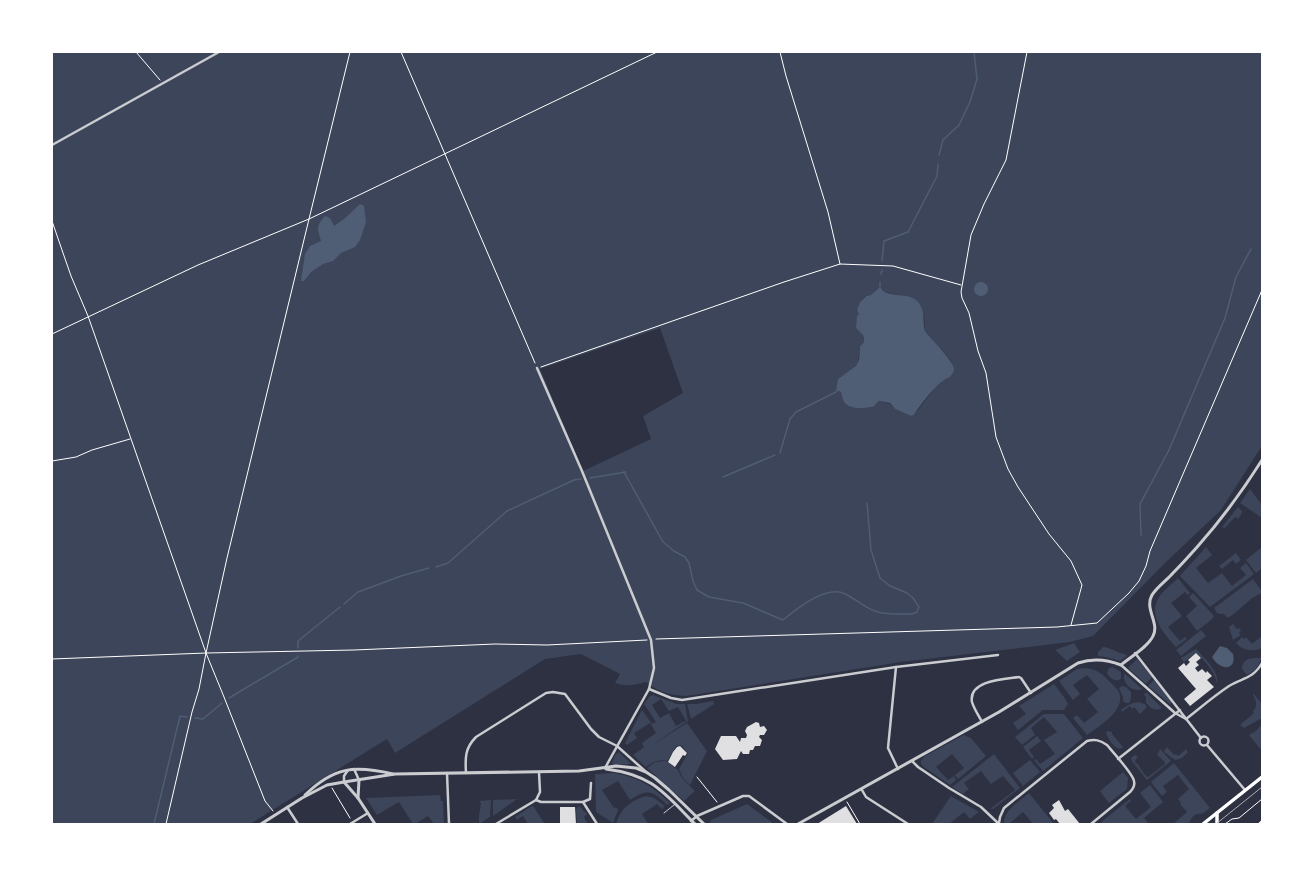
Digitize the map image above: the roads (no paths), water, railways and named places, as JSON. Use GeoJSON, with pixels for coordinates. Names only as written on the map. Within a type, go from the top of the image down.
{"type":"FeatureCollection","features":[{"type":"Feature","properties":{"kind":"main road"},"geometry":{"type":"LineString","coordinates":[[1203,824],[1262,777]]}},
{"type":"Feature","properties":{"kind":"main road"},"geometry":{"type":"LineString","coordinates":[[1217,813],[1217,824]]}},
{"type":"Feature","properties":{"kind":"street"},"geometry":{"type":"LineString","coordinates":[[52,145],[218,52]]}},
{"type":"Feature","properties":{"kind":"street"},"geometry":{"type":"LineString","coordinates":[[538,368],[652,640],[654,668],[649,689],[605,768]]}},
{"type":"Feature","properties":{"kind":"street"},"geometry":{"type":"LineString","coordinates":[[1121,665],[1149,642],[1153,636],[1155,625],[1149,605],[1153,593],[1216,525],[1262,460]]}},
{"type":"Feature","properties":{"kind":"street"},"geometry":{"type":"LineString","coordinates":[[1135,653],[1202,738],[1204,737],[1208,739],[1209,741],[1207,745]]}},
{"type":"Feature","properties":{"kind":"street"},"geometry":{"type":"LineString","coordinates":[[649,689],[671,698],[682,700],[896,667],[998,655]]}},
{"type":"Feature","properties":{"kind":"street"},"geometry":{"type":"LineString","coordinates":[[798,824],[862,790],[982,722],[1083,661],[1104,660],[1121,665],[1175,713],[1186,719]]}},
{"type":"Feature","properties":{"kind":"street"},"geometry":{"type":"LineString","coordinates":[[1186,719],[1228,687],[1256,673],[1262,663]]}},
{"type":"Feature","properties":{"kind":"street"},"geometry":{"type":"LineString","coordinates":[[896,667],[888,748],[898,769]]}},
{"type":"Feature","properties":{"kind":"street"},"geometry":{"type":"LineString","coordinates":[[982,722],[972,700],[976,688],[981,685],[992,681],[1019,677],[1031,693]]}},
{"type":"Feature","properties":{"kind":"street"},"geometry":{"type":"LineString","coordinates":[[466,773],[467,750],[469,744],[476,737],[546,693],[565,694],[591,729],[599,737],[617,746],[646,772],[661,782],[704,824]]}},
{"type":"Feature","properties":{"kind":"street"},"geometry":{"type":"LineString","coordinates":[[1118,759],[1180,710]]}},
{"type":"Feature","properties":{"kind":"street"},"geometry":{"type":"LineString","coordinates":[[1202,738],[1200,742],[1201,744],[1204,746],[1207,745],[1245,790]]}},
{"type":"Feature","properties":{"kind":"street"},"geometry":{"type":"LineString","coordinates":[[999,824],[1004,808],[1087,741],[1091,740],[1102,741],[1107,744],[1134,778],[1134,787],[1090,824]]}},
{"type":"Feature","properties":{"kind":"street"},"geometry":{"type":"LineString","coordinates":[[912,761],[936,779],[982,807],[999,824]]}},
{"type":"Feature","properties":{"kind":"street"},"geometry":{"type":"LineString","coordinates":[[261,824],[302,798],[330,784],[395,774],[539,772],[612,767],[627,767],[646,772]]}},
{"type":"Feature","properties":{"kind":"street"},"geometry":{"type":"LineString","coordinates":[[605,768],[634,774],[647,780],[658,787],[695,824]]}},
{"type":"Feature","properties":{"kind":"street"},"geometry":{"type":"LineString","coordinates":[[348,769],[344,776],[344,782],[358,798],[375,824]]}},
{"type":"Feature","properties":{"kind":"street"},"geometry":{"type":"LineString","coordinates":[[302,798],[325,779],[348,769],[370,770],[395,774]]}},
{"type":"Feature","properties":{"kind":"street"},"geometry":{"type":"LineString","coordinates":[[354,769],[359,780],[358,798]]}},
{"type":"Feature","properties":{"kind":"street"},"geometry":{"type":"LineString","coordinates":[[496,824],[536,800],[540,792],[539,772]]}},
{"type":"Feature","properties":{"kind":"street"},"geometry":{"type":"LineString","coordinates":[[447,773],[449,824]]}},
{"type":"Feature","properties":{"kind":"street"},"geometry":{"type":"LineString","coordinates":[[536,800],[542,802],[583,802],[590,799],[591,783]]}},
{"type":"Feature","properties":{"kind":"street"},"geometry":{"type":"LineString","coordinates":[[862,790],[866,797],[908,824]]}},
{"type":"Feature","properties":{"kind":"street"},"geometry":{"type":"LineString","coordinates":[[692,821],[696,816],[743,796],[749,796],[787,824]]}},
{"type":"Feature","properties":{"kind":"street"},"geometry":{"type":"LineString","coordinates":[[583,802],[597,824]]}},
{"type":"Feature","properties":{"kind":"street"},"geometry":{"type":"LineString","coordinates":[[287,807],[298,824]]}},
{"type":"Feature","properties":{"kind":"street"},"geometry":{"type":"LineString","coordinates":[[350,824],[368,813]]}},
{"type":"Feature","properties":{"kind":"lane"},"geometry":{"type":"LineString","coordinates":[[664,813],[675,804]]}},
{"type":"Feature","properties":{"kind":"waterway"},"geometry":{"type":"LineString","coordinates":[[939,155],[943,140],[959,125],[970,102],[977,79],[974,52]]}},
{"type":"Feature","properties":{"kind":"waterway"},"geometry":{"type":"LineString","coordinates":[[882,261],[884,241],[908,232],[937,176],[938,164]]}},
{"type":"Feature","properties":{"kind":"waterway"},"geometry":{"type":"LineString","coordinates":[[1141,535],[1140,504],[1169,450],[1225,318],[1236,277],[1251,249]]}},
{"type":"Feature","properties":{"kind":"waterway"},"geometry":{"type":"LineString","coordinates":[[881,274],[882,270]]}},
{"type":"Feature","properties":{"kind":"waterway"},"geometry":{"type":"LineString","coordinates":[[780,453],[790,419],[796,412],[836,392]]}},
{"type":"Feature","properties":{"kind":"waterway"},"geometry":{"type":"LineString","coordinates":[[723,477],[775,455]]}},
{"type":"Feature","properties":{"kind":"waterway"},"geometry":{"type":"LineString","coordinates":[[624,472],[663,542],[674,551],[685,557],[689,563],[693,581],[697,590],[709,597],[743,603],[783,620],[811,600],[828,593],[836,592],[843,593],[874,611],[886,614],[912,614],[917,612],[919,607],[913,598],[907,593],[890,586],[880,578],[871,550],[867,503]]}},
{"type":"Feature","properties":{"kind":"waterway"},"geometry":{"type":"LineString","coordinates":[[590,478],[626,472]]}},
{"type":"Feature","properties":{"kind":"waterway"},"geometry":{"type":"LineString","coordinates":[[436,567],[448,563],[507,511],[574,480],[581,479]]}},
{"type":"Feature","properties":{"kind":"waterway"},"geometry":{"type":"LineString","coordinates":[[344,604],[358,592],[401,576],[429,568]]}},
{"type":"Feature","properties":{"kind":"waterway"},"geometry":{"type":"LineString","coordinates":[[298,648],[298,641],[340,607]]}},
{"type":"Feature","properties":{"kind":"waterway"},"geometry":{"type":"LineString","coordinates":[[229,698],[298,656]]}},
{"type":"Feature","properties":{"kind":"waterway"},"geometry":{"type":"LineString","coordinates":[[195,718],[203,719],[222,703]]}},
{"type":"Feature","properties":{"kind":"waterway"},"geometry":{"type":"LineString","coordinates":[[154,824],[180,716],[187,717]]}},
{"type":"Feature","properties":{"kind":"tram line"},"geometry":{"type":"LineString","coordinates":[[1216,824],[1262,787]]}}]}
